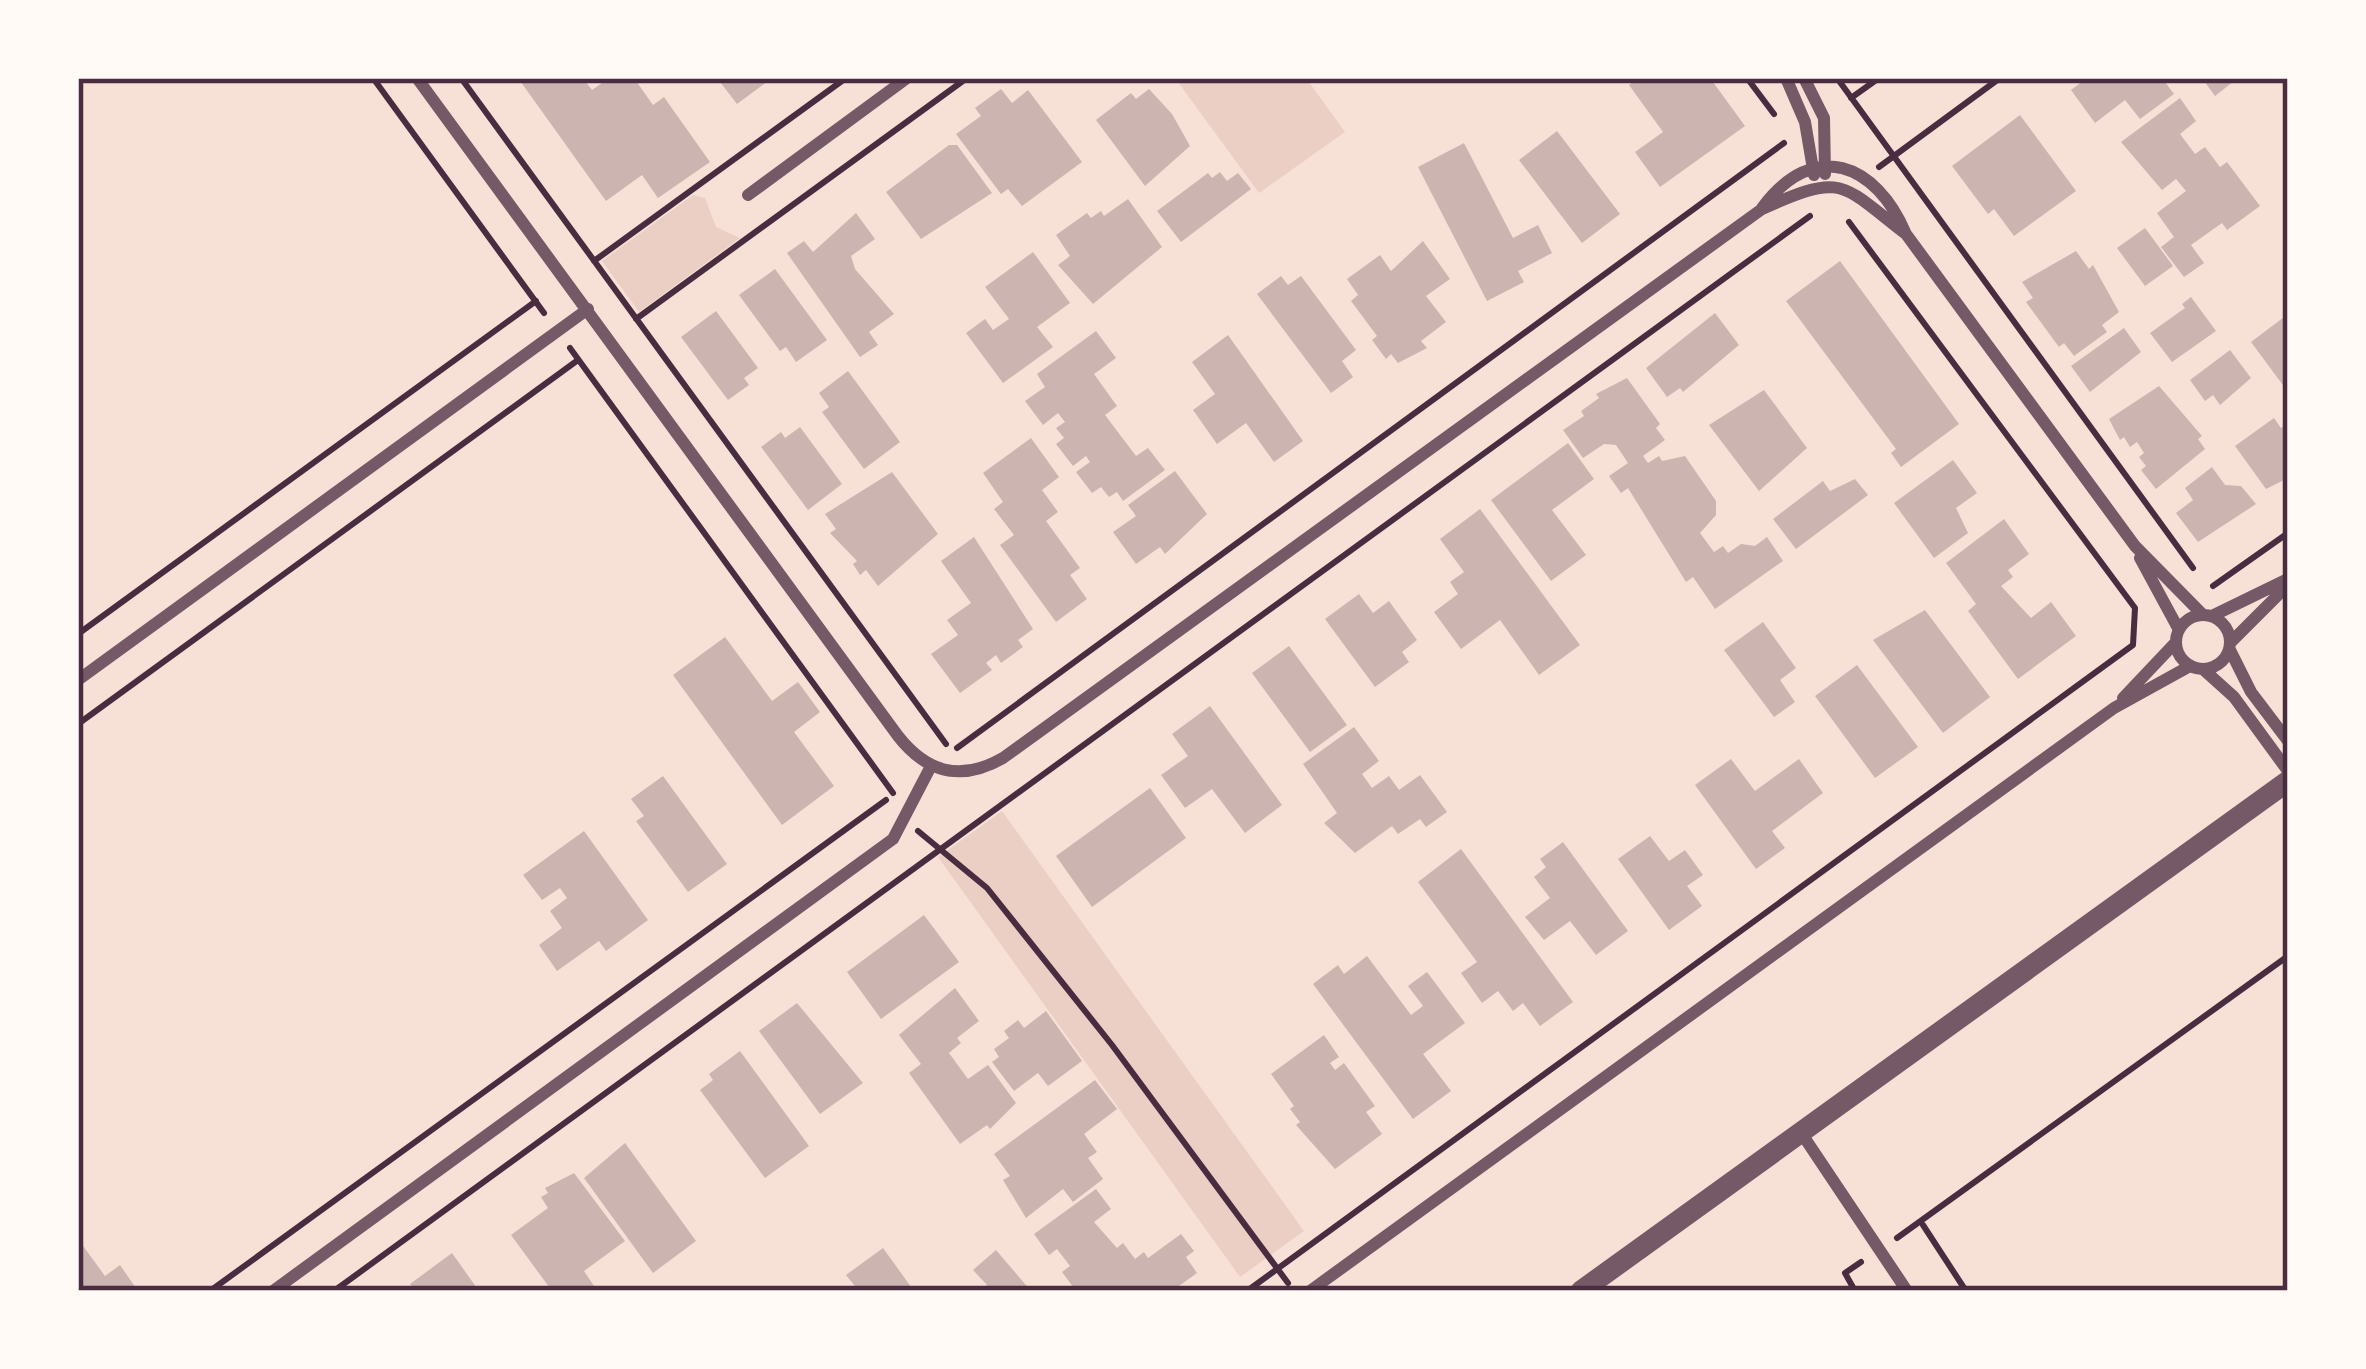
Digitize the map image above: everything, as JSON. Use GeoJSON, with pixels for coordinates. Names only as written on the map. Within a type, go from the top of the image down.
{"type":"FeatureCollection","features":[{"type":"Feature","properties":{"kind":"street"},"geometry":{"type":"LineString","coordinates":[[417,78],[898,736],[930,768],[962,773],[1003,758],[1762,208],[1820,186],[1850,190],[1906,234]]}},
{"type":"Feature","properties":{"kind":"street"},"geometry":{"type":"LineString","coordinates":[[748,195],[907,78]]}},
{"type":"Feature","properties":{"kind":"street"},"geometry":{"type":"LineString","coordinates":[[1786,78],[1805,122],[1811,170],[1820,186]]}},
{"type":"Feature","properties":{"kind":"street"},"geometry":{"type":"LineString","coordinates":[[1804,78],[1824,118],[1827,167],[1820,186]]}},
{"type":"Feature","properties":{"kind":"street"},"geometry":{"type":"LineString","coordinates":[[1762,208],[1777,188],[1827,167],[1867,177],[1892,202],[1906,234],[2134,546],[2189,666]]}},
{"type":"Feature","properties":{"kind":"street"},"geometry":{"type":"LineString","coordinates":[[78,680],[588,309]]}},
{"type":"Feature","properties":{"kind":"street"},"geometry":{"type":"LineString","coordinates":[[2134,546],[2226,626],[2251,692],[2288,741]]}},
{"type":"Feature","properties":{"kind":"street"},"geometry":{"type":"LineString","coordinates":[[2114,708],[2189,619],[2288,582]]}},
{"type":"Feature","properties":{"kind":"street"},"geometry":{"type":"LineString","coordinates":[[2204,670],[2220,664],[2230,646],[2288,582]]}},
{"type":"Feature","properties":{"kind":"street"},"geometry":{"type":"LineString","coordinates":[[1310,1291],[2114,708],[2189,666],[2204,670],[2234,697],[2288,771]]}},
{"type":"Feature","properties":{"kind":"street"},"geometry":{"type":"LineString","coordinates":[[273,1291],[893,839],[930,768]]}},
{"type":"Feature","properties":{"kind":"street"},"geometry":{"type":"LineString","coordinates":[[1581,1291],[2288,781]]}},
{"type":"Feature","properties":{"kind":"street"},"geometry":{"type":"LineString","coordinates":[[1802,1134],[1906,1291]]}},
{"type":"Feature","properties":{"kind":"path"},"geometry":{"type":"LineString","coordinates":[[210,1291],[894,794],[373,78]]}},
{"type":"Feature","properties":{"kind":"path"},"geometry":{"type":"LineString","coordinates":[[460,78],[952,752],[1786,140],[1805,141]]}},
{"type":"Feature","properties":{"kind":"path"},"geometry":{"type":"LineString","coordinates":[[567,281],[846,78]]}},
{"type":"Feature","properties":{"kind":"path"},"geometry":{"type":"LineString","coordinates":[[636,319],[967,78]]}},
{"type":"Feature","properties":{"kind":"path"},"geometry":{"type":"LineString","coordinates":[[1748,78],[1784,128],[1786,140]]}},
{"type":"Feature","properties":{"kind":"path"},"geometry":{"type":"LineString","coordinates":[[1837,78],[2208,589],[2288,533]]}},
{"type":"Feature","properties":{"kind":"path"},"geometry":{"type":"LineString","coordinates":[[1824,118],[1879,78]]}},
{"type":"Feature","properties":{"kind":"path"},"geometry":{"type":"LineString","coordinates":[[1867,177],[2000,78]]}},
{"type":"Feature","properties":{"kind":"path"},"geometry":{"type":"LineString","coordinates":[[334,1291],[1850,190]]}},
{"type":"Feature","properties":{"kind":"path"},"geometry":{"type":"LineString","coordinates":[[1246,1291],[2133,645],[2135,608],[1833,200]]}},
{"type":"Feature","properties":{"kind":"path"},"geometry":{"type":"LineString","coordinates":[[78,634],[536,301]]}},
{"type":"Feature","properties":{"kind":"path"},"geometry":{"type":"LineString","coordinates":[[78,724],[578,360]]}},
{"type":"Feature","properties":{"kind":"path"},"geometry":{"type":"LineString","coordinates":[[906,821],[987,888],[1294,1291]]}},
{"type":"Feature","properties":{"kind":"path"},"geometry":{"type":"LineString","coordinates":[[1855,1291],[1844,1274],[1923,1225],[2288,956]]}},
{"type":"Feature","properties":{"kind":"path"},"geometry":{"type":"LineString","coordinates":[[1923,1225],[1966,1291]]}},
{"type":"Feature","properties":{"kind":"shaded area"},"geometry":{"type":"Polygon","coordinates":[[[1175,78],[1306,78],[1345,132],[1259,193],[1175,78]]]}},
{"type":"Feature","properties":{"kind":"shaded area"},"geometry":{"type":"Polygon","coordinates":[[[693,195],[705,198],[716,227],[740,238],[639,312],[602,261],[693,195]]]}},
{"type":"Feature","properties":{"kind":"shaded area"},"geometry":{"type":"Polygon","coordinates":[[[1002,811],[1304,1231],[1240,1277],[938,857],[1002,811]]]}},
{"type":"Feature","properties":{"kind":"building"},"geometry":{"type":"Polygon","coordinates":[[[518,78],[583,78],[592,90],[609,78],[634,78],[653,105],[664,97],[710,162],[658,198],[642,175],[606,201],[518,78]]]}},
{"type":"Feature","properties":{"kind":"building"},"geometry":{"type":"Polygon","coordinates":[[[717,78],[772,78],[737,104],[717,78]]]}},
{"type":"Feature","properties":{"kind":"building"},"geometry":{"type":"Polygon","coordinates":[[[1638,78],[1710,78],[1745,126],[1660,187],[1635,152],[1663,132],[1629,85],[1638,78]]]}},
{"type":"Feature","properties":{"kind":"building"},"geometry":{"type":"Polygon","coordinates":[[[2087,78],[2162,78],[2174,94],[2140,119],[2125,100],[2095,123],[2071,90],[2087,78]]]}},
{"type":"Feature","properties":{"kind":"building"},"geometry":{"type":"Polygon","coordinates":[[[2202,78],[2238,78],[2215,96],[2202,78]]]}},
{"type":"Feature","properties":{"kind":"building"},"geometry":{"type":"Polygon","coordinates":[[[1001,89],[1012,103],[1028,90],[1082,162],[1022,206],[1008,189],[1001,194],[956,134],[981,116],[975,108],[1001,89]]]}},
{"type":"Feature","properties":{"kind":"building"},"geometry":{"type":"Polygon","coordinates":[[[1149,89],[1172,114],[1190,146],[1145,186],[1096,120],[1131,93],[1136,99],[1149,89]]]}},
{"type":"Feature","properties":{"kind":"building"},"geometry":{"type":"Polygon","coordinates":[[[2180,98],[2196,121],[2180,134],[2195,154],[2205,147],[2220,167],[2227,162],[2260,206],[2227,230],[2222,223],[2191,245],[2204,263],[2184,277],[2161,247],[2174,237],[2157,213],[2186,191],[2176,179],[2162,190],[2121,142],[2180,98]]]}},
{"type":"Feature","properties":{"kind":"building"},"geometry":{"type":"Polygon","coordinates":[[[2020,115],[2076,191],[2014,236],[1994,209],[1988,214],[1952,166],[2020,115]]]}},
{"type":"Feature","properties":{"kind":"building"},"geometry":{"type":"Polygon","coordinates":[[[1557,131],[1620,214],[1582,243],[1519,160],[1557,131]]]}},
{"type":"Feature","properties":{"kind":"building"},"geometry":{"type":"Polygon","coordinates":[[[1464,143],[1513,238],[1538,225],[1552,253],[1518,271],[1524,282],[1487,301],[1418,167],[1464,143]]]}},
{"type":"Feature","properties":{"kind":"building"},"geometry":{"type":"Polygon","coordinates":[[[949,145],[957,145],[992,193],[921,239],[886,192],[949,145]]]}},
{"type":"Feature","properties":{"kind":"building"},"geometry":{"type":"Polygon","coordinates":[[[1220,172],[1227,181],[1238,173],[1251,189],[1181,242],[1157,211],[1208,173],[1212,178],[1220,172]]]}},
{"type":"Feature","properties":{"kind":"building"},"geometry":{"type":"Polygon","coordinates":[[[1128,199],[1162,247],[1093,304],[1058,265],[1070,256],[1056,235],[1087,213],[1091,218],[1101,211],[1104,216],[1128,199]]]}},
{"type":"Feature","properties":{"kind":"building"},"geometry":{"type":"Polygon","coordinates":[[[856,213],[875,239],[851,256],[855,269],[894,314],[869,332],[878,345],[860,357],[787,253],[804,241],[813,252],[856,213]]]}},
{"type":"Feature","properties":{"kind":"building"},"geometry":{"type":"Polygon","coordinates":[[[2145,228],[2173,266],[2145,286],[2117,248],[2145,228]]]}},
{"type":"Feature","properties":{"kind":"building"},"geometry":{"type":"Polygon","coordinates":[[[1423,241],[1450,279],[1426,296],[1446,322],[1421,341],[1427,348],[1398,363],[1391,354],[1386,359],[1372,340],[1377,336],[1351,301],[1358,295],[1347,279],[1380,255],[1391,271],[1423,241]]]}},
{"type":"Feature","properties":{"kind":"building"},"geometry":{"type":"Polygon","coordinates":[[[2076,251],[2089,269],[2093,265],[2119,312],[2102,325],[2107,332],[2074,356],[2064,343],[2059,347],[2026,302],[2033,298],[2022,282],[2076,251]]]}},
{"type":"Feature","properties":{"kind":"building"},"geometry":{"type":"Polygon","coordinates":[[[1033,252],[1070,303],[1037,327],[1053,347],[1003,383],[966,333],[985,319],[993,330],[1009,319],[985,287],[1033,252]]]}},
{"type":"Feature","properties":{"kind":"building"},"geometry":{"type":"Polygon","coordinates":[[[1840,261],[1959,424],[1901,467],[1891,453],[1896,449],[1786,301],[1840,261]]]}},
{"type":"Feature","properties":{"kind":"building"},"geometry":{"type":"Polygon","coordinates":[[[775,269],[827,340],[796,362],[786,347],[780,351],[739,295],[775,269]]]}},
{"type":"Feature","properties":{"kind":"building"},"geometry":{"type":"Polygon","coordinates":[[[1281,276],[1288,285],[1301,276],[1356,350],[1342,361],[1353,377],[1331,393],[1257,294],[1281,276]]]}},
{"type":"Feature","properties":{"kind":"building"},"geometry":{"type":"Polygon","coordinates":[[[2191,297],[2216,331],[2172,362],[2150,333],[2185,308],[2182,304],[2191,297]]]}},
{"type":"Feature","properties":{"kind":"building"},"geometry":{"type":"Polygon","coordinates":[[[716,311],[758,368],[744,378],[749,385],[728,400],[681,337],[716,311]]]}},
{"type":"Feature","properties":{"kind":"building"},"geometry":{"type":"Polygon","coordinates":[[[1715,313],[1739,345],[1683,392],[1680,388],[1667,397],[1646,368],[1715,313]]]}},
{"type":"Feature","properties":{"kind":"building"},"geometry":{"type":"Polygon","coordinates":[[[2288,314],[2288,392],[2251,342],[2288,314]]]}},
{"type":"Feature","properties":{"kind":"building"},"geometry":{"type":"Polygon","coordinates":[[[2124,328],[2141,352],[2090,392],[2071,366],[2124,328]]]}},
{"type":"Feature","properties":{"kind":"building"},"geometry":{"type":"Polygon","coordinates":[[[1096,331],[1116,358],[1094,374],[1117,406],[1105,415],[1136,456],[1148,448],[1165,470],[1123,501],[1117,492],[1109,497],[1101,487],[1092,493],[1076,472],[1090,462],[1086,456],[1073,466],[1056,444],[1064,438],[1056,428],[1065,422],[1058,413],[1043,425],[1025,401],[1045,387],[1037,374],[1096,331]]]}},
{"type":"Feature","properties":{"kind":"building"},"geometry":{"type":"Polygon","coordinates":[[[1228,335],[1303,441],[1274,462],[1246,423],[1217,444],[1193,410],[1215,394],[1192,362],[1228,335]]]}},
{"type":"Feature","properties":{"kind":"building"},"geometry":{"type":"Polygon","coordinates":[[[2230,350],[2251,378],[2220,405],[2213,395],[2205,401],[2190,380],[2230,350]]]}},
{"type":"Feature","properties":{"kind":"building"},"geometry":{"type":"Polygon","coordinates":[[[848,371],[900,442],[864,469],[822,412],[829,407],[819,393],[848,371]]]}},
{"type":"Feature","properties":{"kind":"building"},"geometry":{"type":"Polygon","coordinates":[[[1627,378],[1660,424],[1656,428],[1665,440],[1643,456],[1648,463],[1659,456],[1662,461],[1685,456],[1716,501],[1716,515],[1700,533],[1714,552],[1723,546],[1728,553],[1741,544],[1755,546],[1767,537],[1783,561],[1715,609],[1693,577],[1686,582],[1628,488],[1621,493],[1609,476],[1628,463],[1616,445],[1604,444],[1583,458],[1563,430],[1584,416],[1581,411],[1599,398],[1596,394],[1627,378]]]}},
{"type":"Feature","properties":{"kind":"building"},"geometry":{"type":"Polygon","coordinates":[[[2159,386],[2202,436],[2198,439],[2205,449],[2156,489],[2141,470],[2146,466],[2137,442],[2130,447],[2124,437],[2120,440],[2109,419],[2159,386]]]}},
{"type":"Feature","properties":{"kind":"building"},"geometry":{"type":"Polygon","coordinates":[[[1764,390],[1807,448],[1759,491],[1709,425],[1764,390]]]}},
{"type":"Feature","properties":{"kind":"building"},"geometry":{"type":"Polygon","coordinates":[[[2274,418],[2281,428],[2288,423],[2288,478],[2266,489],[2235,446],[2274,418]]]}},
{"type":"Feature","properties":{"kind":"building"},"geometry":{"type":"Polygon","coordinates":[[[800,427],[842,484],[808,510],[761,447],[781,432],[785,438],[800,427]]]}},
{"type":"Feature","properties":{"kind":"building"},"geometry":{"type":"Polygon","coordinates":[[[1031,438],[1059,477],[1042,490],[1058,512],[1046,521],[1080,568],[1070,575],[1087,599],[1056,622],[1000,545],[1014,535],[994,509],[1003,502],[983,473],[1031,438]]]}},
{"type":"Feature","properties":{"kind":"building"},"geometry":{"type":"Polygon","coordinates":[[[1568,443],[1594,479],[1552,510],[1586,555],[1551,581],[1491,500],[1568,443]]]}},
{"type":"Feature","properties":{"kind":"building"},"geometry":{"type":"Polygon","coordinates":[[[1953,460],[1977,493],[1956,508],[1968,533],[1934,558],[1894,503],[1953,460]]]}},
{"type":"Feature","properties":{"kind":"building"},"geometry":{"type":"Polygon","coordinates":[[[2212,467],[2225,485],[2241,486],[2256,504],[2198,542],[2176,513],[2193,500],[2185,488],[2212,467]]]}},
{"type":"Feature","properties":{"kind":"building"},"geometry":{"type":"Polygon","coordinates":[[[1175,471],[1207,514],[1165,554],[1160,547],[1136,564],[1113,532],[1136,516],[1128,505],[1175,471]]]}},
{"type":"Feature","properties":{"kind":"building"},"geometry":{"type":"Polygon","coordinates":[[[892,472],[938,534],[878,586],[866,570],[860,575],[853,564],[857,561],[830,533],[836,529],[825,514],[892,472]]]}},
{"type":"Feature","properties":{"kind":"building"},"geometry":{"type":"Polygon","coordinates":[[[1855,479],[1868,495],[1796,549],[1773,519],[1823,481],[1830,491],[1855,479]]]}},
{"type":"Feature","properties":{"kind":"building"},"geometry":{"type":"Polygon","coordinates":[[[1480,509],[1580,645],[1539,675],[1500,620],[1461,649],[1434,612],[1458,594],[1450,582],[1464,572],[1440,539],[1480,509]]]}},
{"type":"Feature","properties":{"kind":"building"},"geometry":{"type":"Polygon","coordinates":[[[2004,519],[2029,554],[2008,570],[2013,577],[2001,586],[2031,618],[2051,602],[2076,636],[2018,679],[1968,611],[1976,604],[1946,563],[2004,519]]]}},
{"type":"Feature","properties":{"kind":"building"},"geometry":{"type":"Polygon","coordinates":[[[974,537],[1033,629],[1018,640],[1023,647],[1001,663],[996,655],[986,663],[992,670],[960,693],[931,654],[958,635],[947,620],[971,603],[941,561],[974,537]]]}},
{"type":"Feature","properties":{"kind":"building"},"geometry":{"type":"Polygon","coordinates":[[[1359,594],[1373,613],[1389,601],[1417,640],[1402,652],[1409,662],[1375,687],[1325,619],[1359,594]]]}},
{"type":"Feature","properties":{"kind":"building"},"geometry":{"type":"Polygon","coordinates":[[[1925,610],[1990,697],[1943,733],[1873,640],[1925,610]]]}},
{"type":"Feature","properties":{"kind":"building"},"geometry":{"type":"Polygon","coordinates":[[[1763,622],[1796,668],[1780,680],[1795,702],[1774,717],[1724,650],[1763,622]]]}},
{"type":"Feature","properties":{"kind":"building"},"geometry":{"type":"Polygon","coordinates":[[[725,637],[772,701],[798,682],[820,712],[794,732],[834,786],[782,825],[673,675],[725,637]]]}},
{"type":"Feature","properties":{"kind":"building"},"geometry":{"type":"Polygon","coordinates":[[[1289,646],[1347,725],[1310,752],[1252,673],[1289,646]]]}},
{"type":"Feature","properties":{"kind":"building"},"geometry":{"type":"Polygon","coordinates":[[[1857,665],[1918,747],[1875,778],[1815,696],[1857,665]]]}},
{"type":"Feature","properties":{"kind":"building"},"geometry":{"type":"Polygon","coordinates":[[[1210,706],[1282,805],[1245,833],[1212,789],[1185,808],[1161,775],[1188,756],[1172,734],[1210,706]]]}},
{"type":"Feature","properties":{"kind":"building"},"geometry":{"type":"Polygon","coordinates":[[[1354,727],[1379,761],[1362,774],[1372,788],[1389,776],[1399,790],[1420,775],[1447,812],[1426,827],[1420,819],[1398,834],[1392,826],[1355,853],[1324,823],[1337,813],[1303,764],[1354,727]]]}},
{"type":"Feature","properties":{"kind":"building"},"geometry":{"type":"Polygon","coordinates":[[[1731,759],[1755,791],[1799,759],[1823,793],[1772,831],[1785,848],[1756,869],[1695,785],[1731,759]]]}},
{"type":"Feature","properties":{"kind":"building"},"geometry":{"type":"Polygon","coordinates":[[[663,776],[727,864],[688,892],[636,821],[644,816],[631,799],[663,776]]]}},
{"type":"Feature","properties":{"kind":"building"},"geometry":{"type":"Polygon","coordinates":[[[1150,788],[1186,838],[1092,907],[1056,856],[1150,788]]]}},
{"type":"Feature","properties":{"kind":"building"},"geometry":{"type":"Polygon","coordinates":[[[584,831],[648,920],[606,951],[599,941],[557,971],[539,945],[562,928],[550,911],[567,898],[560,888],[542,900],[523,875],[584,831]]]}},
{"type":"Feature","properties":{"kind":"building"},"geometry":{"type":"Polygon","coordinates":[[[1650,836],[1669,861],[1685,850],[1703,875],[1687,886],[1702,906],[1669,930],[1618,859],[1650,836]]]}},
{"type":"Feature","properties":{"kind":"building"},"geometry":{"type":"Polygon","coordinates":[[[1563,842],[1628,931],[1596,955],[1570,921],[1544,940],[1525,917],[1550,898],[1534,877],[1546,867],[1540,859],[1563,842]]]}},
{"type":"Feature","properties":{"kind":"building"},"geometry":{"type":"Polygon","coordinates":[[[1461,849],[1573,1002],[1540,1026],[1523,1003],[1513,1011],[1498,991],[1482,1003],[1461,973],[1477,962],[1418,882],[1461,849]]]}},
{"type":"Feature","properties":{"kind":"building"},"geometry":{"type":"Polygon","coordinates":[[[924,915],[959,962],[881,1019],[847,972],[924,915]]]}},
{"type":"Feature","properties":{"kind":"building"},"geometry":{"type":"Polygon","coordinates":[[[1367,956],[1411,1015],[1423,1006],[1408,986],[1427,972],[1465,1023],[1423,1054],[1451,1091],[1413,1119],[1313,984],[1338,965],[1344,974],[1367,956]]]}},
{"type":"Feature","properties":{"kind":"building"},"geometry":{"type":"Polygon","coordinates":[[[955,988],[979,1021],[957,1038],[961,1043],[949,1053],[968,1079],[988,1065],[1016,1103],[990,1129],[987,1125],[960,1144],[909,1073],[921,1064],[899,1035],[955,988]]]}},
{"type":"Feature","properties":{"kind":"building"},"geometry":{"type":"Polygon","coordinates":[[[797,1003],[863,1083],[820,1114],[759,1031],[797,1003]]]}},
{"type":"Feature","properties":{"kind":"building"},"geometry":{"type":"Polygon","coordinates":[[[1046,1011],[1082,1061],[1048,1086],[1038,1073],[1014,1091],[992,1062],[999,1057],[994,1049],[1009,1038],[1004,1031],[1018,1020],[1024,1028],[1046,1011]]]}},
{"type":"Feature","properties":{"kind":"building"},"geometry":{"type":"Polygon","coordinates":[[[1324,1035],[1339,1057],[1330,1063],[1335,1070],[1344,1063],[1375,1106],[1366,1112],[1382,1134],[1335,1169],[1296,1125],[1300,1122],[1290,1109],[1294,1106],[1271,1074],[1324,1035]]]}},
{"type":"Feature","properties":{"kind":"building"},"geometry":{"type":"Polygon","coordinates":[[[740,1051],[809,1146],[765,1178],[700,1090],[713,1080],[709,1074],[740,1051]]]}},
{"type":"Feature","properties":{"kind":"building"},"geometry":{"type":"Polygon","coordinates":[[[1095,1080],[1117,1109],[1084,1134],[1097,1152],[1088,1158],[1103,1179],[1073,1202],[1063,1189],[1026,1218],[1003,1180],[1010,1176],[994,1154],[1095,1080]]]}},
{"type":"Feature","properties":{"kind":"building"},"geometry":{"type":"Polygon","coordinates":[[[625,1143],[696,1241],[653,1273],[584,1178],[625,1143]]]}},
{"type":"Feature","properties":{"kind":"building"},"geometry":{"type":"Polygon","coordinates":[[[574,1173],[625,1241],[584,1271],[594,1286],[587,1291],[552,1291],[511,1235],[548,1208],[541,1197],[548,1193],[545,1188],[574,1173]]]}},
{"type":"Feature","properties":{"kind":"building"},"geometry":{"type":"Polygon","coordinates":[[[1096,1189],[1111,1209],[1094,1222],[1117,1248],[1123,1243],[1135,1259],[1144,1252],[1148,1258],[1181,1234],[1194,1251],[1186,1257],[1197,1273],[1172,1291],[1160,1286],[1154,1291],[1076,1291],[1062,1272],[1070,1266],[1057,1249],[1049,1255],[1034,1234],[1096,1189]]]}},
{"type":"Feature","properties":{"kind":"building"},"geometry":{"type":"Polygon","coordinates":[[[78,1239],[105,1276],[120,1265],[138,1291],[78,1291],[78,1239]]]}},
{"type":"Feature","properties":{"kind":"building"},"geometry":{"type":"Polygon","coordinates":[[[883,1248],[914,1291],[859,1291],[846,1275],[883,1248]]]}},
{"type":"Feature","properties":{"kind":"building"},"geometry":{"type":"Polygon","coordinates":[[[996,1250],[1031,1291],[980,1291],[987,1285],[973,1270],[996,1250]]]}},
{"type":"Feature","properties":{"kind":"building"},"geometry":{"type":"Polygon","coordinates":[[[452,1253],[479,1291],[415,1291],[410,1284],[452,1253]]]}}]}
